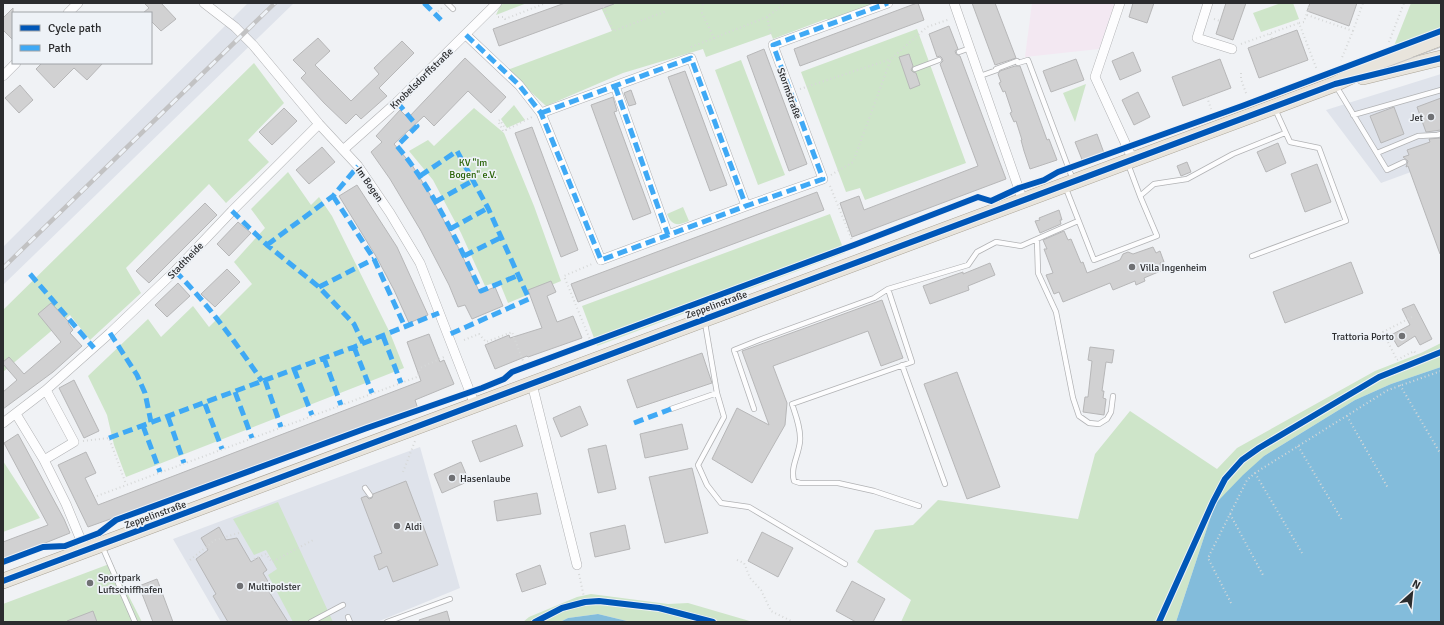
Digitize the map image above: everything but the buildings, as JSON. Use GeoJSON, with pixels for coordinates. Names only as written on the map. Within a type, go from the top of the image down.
{"type":"FeatureCollection","features":[{"type":"Feature","properties":{"kind":"main road","name":"Zeppelinstraße"},"geometry":{"type":"LineString","coordinates":[[3,581],[1335,84],[1389,58],[1441,38]]}},
{"type":"Feature","properties":{"kind":"main road","name":"Zeppelinstraße"},"geometry":{"type":"LineString","coordinates":[[1335,84],[1441,60]]}},
{"type":"Feature","properties":{"kind":"street"},"geometry":{"type":"LineString","coordinates":[[69,12],[78,3]]}},
{"type":"Feature","properties":{"kind":"street","name":"Im Bogen"},"geometry":{"type":"LineString","coordinates":[[204,3],[235,27],[253,45],[319,124],[358,166],[420,262],[475,405]]}},
{"type":"Feature","properties":{"kind":"street","name":"Knobelsdorffstraße"},"geometry":{"type":"LineString","coordinates":[[343,150],[397,102],[497,3]]}},
{"type":"Feature","properties":{"kind":"street"},"geometry":{"type":"LineString","coordinates":[[773,45],[888,3]]}},
{"type":"Feature","properties":{"kind":"street"},"geometry":{"type":"LineString","coordinates":[[954,3],[1023,201]]}},
{"type":"Feature","properties":{"kind":"street"},"geometry":{"type":"LineString","coordinates":[[1120,3],[1095,77],[1130,161]]}},
{"type":"Feature","properties":{"kind":"street"},"geometry":{"type":"LineString","coordinates":[[1208,3],[1197,38],[1236,47]]}},
{"type":"Feature","properties":{"kind":"street"},"geometry":{"type":"LineString","coordinates":[[466,34],[519,85],[541,113],[600,260],[823,179]]}},
{"type":"Feature","properties":{"kind":"street","name":"Stormstraße"},"geometry":{"type":"LineString","coordinates":[[773,45],[823,179]]}},
{"type":"Feature","properties":{"kind":"street"},"geometry":{"type":"LineString","coordinates":[[541,113],[691,58],[746,206]]}},
{"type":"Feature","properties":{"kind":"street"},"geometry":{"type":"LineString","coordinates":[[3,76],[15,64]]}},
{"type":"Feature","properties":{"kind":"street"},"geometry":{"type":"LineString","coordinates":[[615,86],[668,235]]}},
{"type":"Feature","properties":{"kind":"street","name":"Stadtheide"},"geometry":{"type":"LineString","coordinates":[[3,422],[16,414],[46,390],[94,348],[175,271],[232,211],[319,124]]}},
{"type":"Feature","properties":{"kind":"street"},"geometry":{"type":"LineString","coordinates":[[532,384],[577,565]]}},
{"type":"Feature","properties":{"kind":"street"},"geometry":{"type":"LineString","coordinates":[[44,460],[74,442],[46,390]]}},
{"type":"Feature","properties":{"kind":"street"},"geometry":{"type":"LineString","coordinates":[[16,414],[44,460],[66,504],[85,550]]}},
{"type":"Feature","properties":{"kind":"lane"},"geometry":{"type":"LineString","coordinates":[[447,3],[453,9]]}},
{"type":"Feature","properties":{"kind":"lane"},"geometry":{"type":"LineString","coordinates":[[959,52],[970,48]]}},
{"type":"Feature","properties":{"kind":"lane"},"geometry":{"type":"LineString","coordinates":[[915,69],[939,60]]}},
{"type":"Feature","properties":{"kind":"lane"},"geometry":{"type":"LineString","coordinates":[[980,76],[1018,62],[1028,60],[1069,184],[1078,221],[1094,260],[1157,236],[1140,196],[1130,161]]}},
{"type":"Feature","properties":{"kind":"lane"},"geometry":{"type":"LineString","coordinates":[[1335,84],[1387,170],[1404,162]]}},
{"type":"Feature","properties":{"kind":"lane"},"geometry":{"type":"LineString","coordinates":[[1353,115],[1441,90]]}},
{"type":"Feature","properties":{"kind":"lane"},"geometry":{"type":"LineString","coordinates":[[1252,256],[1346,221],[1319,148],[1290,142],[1274,107]]}},
{"type":"Feature","properties":{"kind":"lane"},"geometry":{"type":"LineString","coordinates":[[1140,196],[1154,184],[1187,178],[1233,154],[1285,133]]}},
{"type":"Feature","properties":{"kind":"lane"},"geometry":{"type":"LineString","coordinates":[[1377,153],[1418,136],[1441,134]]}},
{"type":"Feature","properties":{"kind":"lane"},"geometry":{"type":"LineString","coordinates":[[754,409],[734,350],[874,298],[888,290],[968,264],[977,252],[996,242],[1021,246],[1078,221]]}},
{"type":"Feature","properties":{"kind":"lane"},"geometry":{"type":"LineString","coordinates":[[1037,239],[1038,273],[1056,312],[1079,416],[1089,423],[1099,424],[1107,419],[1111,412],[1113,396]]}},
{"type":"Feature","properties":{"kind":"lane"},"geometry":{"type":"LineString","coordinates":[[888,290],[912,362],[792,404],[800,440],[798,455],[792,474],[794,481],[800,483],[838,483],[874,491],[919,506]]}},
{"type":"Feature","properties":{"kind":"lane"},"geometry":{"type":"LineString","coordinates":[[704,319],[717,393],[724,417],[698,465],[707,485],[721,503],[749,507],[845,564]]}},
{"type":"Feature","properties":{"kind":"lane"},"geometry":{"type":"LineString","coordinates":[[902,365],[945,484]]}},
{"type":"Feature","properties":{"kind":"lane"},"geometry":{"type":"LineString","coordinates":[[670,409],[717,393]]}},
{"type":"Feature","properties":{"kind":"lane"},"geometry":{"type":"LineString","coordinates":[[365,488],[370,495]]}},
{"type":"Feature","properties":{"kind":"lane"},"geometry":{"type":"LineString","coordinates":[[101,544],[135,622]]}},
{"type":"Feature","properties":{"kind":"lane"},"geometry":{"type":"LineString","coordinates":[[387,622],[450,599]]}},
{"type":"Feature","properties":{"kind":"lane"},"geometry":{"type":"LineString","coordinates":[[311,622],[343,605]]}},
{"type":"Feature","properties":{"kind":"lane"},"geometry":{"type":"LineString","coordinates":[[348,617],[350,622]]}},
{"type":"Feature","properties":{"kind":"path"},"geometry":{"type":"LineString","coordinates":[[480,21],[504,16],[505,19],[546,3]]}},
{"type":"Feature","properties":{"kind":"path"},"geometry":{"type":"LineString","coordinates":[[602,3],[613,30],[667,11]]}},
{"type":"Feature","properties":{"kind":"path"},"geometry":{"type":"LineString","coordinates":[[703,3],[702,13],[714,38]]}},
{"type":"Feature","properties":{"kind":"path"},"geometry":{"type":"LineString","coordinates":[[691,58],[688,49],[767,17],[785,3]]}},
{"type":"Feature","properties":{"kind":"path"},"geometry":{"type":"LineString","coordinates":[[1236,47],[1304,22],[1310,3]]}},
{"type":"Feature","properties":{"kind":"path"},"geometry":{"type":"LineString","coordinates":[[1341,60],[1363,3]]}},
{"type":"Feature","properties":{"kind":"path"},"geometry":{"type":"LineString","coordinates":[[1389,42],[1404,3]]}},
{"type":"Feature","properties":{"kind":"path"},"geometry":{"type":"LineString","coordinates":[[1355,10],[1359,12]]}},
{"type":"Feature","properties":{"kind":"path"},"geometry":{"type":"LineString","coordinates":[[1307,14],[1353,31]]}},
{"type":"Feature","properties":{"kind":"path"},"geometry":{"type":"LineString","coordinates":[[790,92],[891,59],[927,27],[958,16]]}},
{"type":"Feature","properties":{"kind":"path"},"geometry":{"type":"LineString","coordinates":[[767,17],[773,45]]}},
{"type":"Feature","properties":{"kind":"path"},"geometry":{"type":"LineString","coordinates":[[1212,18],[1220,21]]}},
{"type":"Feature","properties":{"kind":"path"},"geometry":{"type":"LineString","coordinates":[[1299,23],[1317,70]]}},
{"type":"Feature","properties":{"kind":"path"},"geometry":{"type":"LineString","coordinates":[[1270,34],[1272,39]]}},
{"type":"Feature","properties":{"kind":"path"},"geometry":{"type":"LineString","coordinates":[[854,245],[829,185],[823,179],[853,162],[891,59]]}},
{"type":"Feature","properties":{"kind":"path"},"geometry":{"type":"LineString","coordinates":[[1241,73],[1240,79],[1247,96]]}},
{"type":"Feature","properties":{"kind":"path"},"geometry":{"type":"LineString","coordinates":[[1207,97],[1211,109]]}},
{"type":"Feature","properties":{"kind":"path"},"geometry":{"type":"LineString","coordinates":[[506,130],[500,120],[498,121],[503,131],[506,130],[541,113]]}},
{"type":"Feature","properties":{"kind":"path"},"geometry":{"type":"LineString","coordinates":[[591,342],[564,276],[600,260]]}},
{"type":"Feature","properties":{"kind":"path"},"geometry":{"type":"LineString","coordinates":[[1412,317],[1383,332],[1397,360],[1414,351],[1418,357],[1428,351],[1431,356]]}},
{"type":"Feature","properties":{"kind":"path"},"geometry":{"type":"LineString","coordinates":[[464,340],[479,334],[486,342],[512,332],[525,366]]}},
{"type":"Feature","properties":{"kind":"path"},"geometry":{"type":"LineString","coordinates":[[97,496],[417,377],[420,368],[454,352]]}},
{"type":"Feature","properties":{"kind":"path"},"geometry":{"type":"LineString","coordinates":[[1231,604],[1208,558],[1247,480],[1255,473],[1388,390],[1441,371]]}},
{"type":"Feature","properties":{"kind":"path"},"geometry":{"type":"LineString","coordinates":[[1400,385],[1440,453]]}},
{"type":"Feature","properties":{"kind":"path"},"geometry":{"type":"LineString","coordinates":[[1347,416],[1388,488]]}},
{"type":"Feature","properties":{"kind":"path"},"geometry":{"type":"LineString","coordinates":[[403,472],[422,425]]}},
{"type":"Feature","properties":{"kind":"path"},"geometry":{"type":"LineString","coordinates":[[74,442],[109,438],[126,485]]}},
{"type":"Feature","properties":{"kind":"path"},"geometry":{"type":"LineString","coordinates":[[1298,446],[1342,520]]}},
{"type":"Feature","properties":{"kind":"path"},"geometry":{"type":"LineString","coordinates":[[1255,473],[1302,553]]}},
{"type":"Feature","properties":{"kind":"path"},"geometry":{"type":"LineString","coordinates":[[1230,514],[1264,577]]}},
{"type":"Feature","properties":{"kind":"path"},"geometry":{"type":"LineString","coordinates":[[190,560],[215,540],[239,533]]}},
{"type":"Feature","properties":{"kind":"path"},"geometry":{"type":"LineString","coordinates":[[254,559],[266,554],[272,562],[315,539]]}},
{"type":"Feature","properties":{"kind":"path"},"geometry":{"type":"LineString","coordinates":[[737,560],[744,563],[750,578],[761,590],[771,611],[793,622]]}},
{"type":"Feature","properties":{"kind":"path"},"geometry":{"type":"LineString","coordinates":[[577,565],[585,602]]}},
{"type":"Feature","properties":{"kind":"shaded area"},"geometry":{"type":"Polygon","coordinates":[[[248,3],[294,3],[3,285],[3,247],[248,3]]]}},
{"type":"Feature","properties":{"kind":"shaded area"},"geometry":{"type":"Polygon","coordinates":[[[1032,3],[1115,3],[1099,49],[1025,57],[1032,3]]]}},
{"type":"Feature","properties":{"kind":"shaded area"},"geometry":{"type":"Polygon","coordinates":[[[1441,74],[1441,161],[1381,183],[1326,110],[1441,74]]]}},
{"type":"Feature","properties":{"kind":"shaded area"},"geometry":{"type":"Polygon","coordinates":[[[420,447],[460,588],[377,622],[221,622],[173,539],[420,447]]]}},
{"type":"Feature","properties":{"kind":"green space"},"geometry":{"type":"Polygon","coordinates":[[[504,3],[527,3],[496,15],[500,6],[504,3]]]}},
{"type":"Feature","properties":{"kind":"green space"},"geometry":{"type":"Polygon","coordinates":[[[599,3],[881,3],[829,20],[826,19],[773,39],[771,34],[706,57],[703,49],[623,73],[546,106],[507,70],[612,31],[599,3]]]}},
{"type":"Feature","properties":{"kind":"green space"},"geometry":{"type":"Polygon","coordinates":[[[1281,3],[1293,3],[1299,19],[1261,32],[1253,13],[1281,3]]]}},
{"type":"Feature","properties":{"kind":"green space"},"geometry":{"type":"Polygon","coordinates":[[[1411,3],[1441,3],[1441,27],[1394,46],[1411,3]]]}},
{"type":"Feature","properties":{"kind":"green space"},"geometry":{"type":"Polygon","coordinates":[[[917,29],[966,163],[865,200],[860,188],[846,192],[801,72],[917,29]]]}},
{"type":"Feature","properties":{"kind":"green space"},"geometry":{"type":"Polygon","coordinates":[[[741,60],[785,175],[758,185],[715,70],[741,60]]]}},
{"type":"Feature","properties":{"kind":"green space"},"geometry":{"type":"Polygon","coordinates":[[[254,63],[284,103],[248,140],[269,162],[226,203],[209,184],[126,268],[141,293],[90,340],[70,315],[3,372],[3,310],[254,63]]]}},
{"type":"Feature","properties":{"kind":"green space"},"geometry":{"type":"Polygon","coordinates":[[[1086,84],[1075,122],[1063,93],[1086,84]]]}},
{"type":"Feature","properties":{"kind":"green space"},"geometry":{"type":"Polygon","coordinates":[[[514,105],[525,120],[507,128],[501,119],[514,105]]]}},
{"type":"Feature","properties":{"kind":"green space","name":"KV \"Im Bogen\" e.V."},"geometry":{"type":"Polygon","coordinates":[[[474,108],[504,133],[534,206],[561,281],[508,303],[499,281],[485,286],[461,233],[433,180],[409,151],[428,140],[434,146],[474,108]]]}},
{"type":"Feature","properties":{"kind":"green space"},"geometry":{"type":"Polygon","coordinates":[[[288,172],[311,205],[319,197],[332,216],[390,333],[404,368],[126,477],[114,445],[107,415],[88,376],[148,319],[161,337],[193,306],[209,327],[252,284],[234,262],[265,228],[251,209],[288,172]]]}},
{"type":"Feature","properties":{"kind":"green space"},"geometry":{"type":"Polygon","coordinates":[[[683,207],[689,221],[681,224],[673,223],[667,214],[683,207]]]}},
{"type":"Feature","properties":{"kind":"green space"},"geometry":{"type":"Polygon","coordinates":[[[830,214],[845,253],[597,346],[582,306],[830,214]]]}},
{"type":"Feature","properties":{"kind":"green space"},"geometry":{"type":"Polygon","coordinates":[[[1441,343],[1441,367],[1391,384],[1355,400],[1264,456],[1215,504],[1176,622],[901,622],[911,600],[857,562],[875,530],[913,525],[938,500],[1078,519],[1095,454],[1130,411],[1217,469],[1237,448],[1375,371],[1421,353],[1441,343]]]}},
{"type":"Feature","properties":{"kind":"green space"},"geometry":{"type":"Polygon","coordinates":[[[3,461],[40,518],[3,532],[3,461]]]}},
{"type":"Feature","properties":{"kind":"green space"},"geometry":{"type":"Polygon","coordinates":[[[278,502],[333,622],[293,622],[268,575],[277,569],[266,550],[254,555],[233,519],[278,502]]]}},
{"type":"Feature","properties":{"kind":"green space","name":"Sportpark Luftschiffhafen"},"geometry":{"type":"Polygon","coordinates":[[[112,563],[142,622],[3,622],[3,604],[112,563]]]}},
{"type":"Feature","properties":{"kind":"green space"},"geometry":{"type":"Polygon","coordinates":[[[591,594],[668,604],[688,603],[753,622],[631,622],[598,614],[568,618],[560,622],[523,622],[529,617],[577,597],[591,594]]]}},
{"type":"Feature","properties":{"kind":"water"},"geometry":{"type":"Polygon","coordinates":[[[1441,367],[1441,622],[1176,622],[1215,504],[1243,475],[1264,456],[1355,400],[1391,384],[1441,367]]]}},
{"type":"Feature","properties":{"kind":"water"},"geometry":{"type":"Polygon","coordinates":[[[598,614],[631,622],[560,622],[568,618],[598,614]]]}},
{"type":"Feature","properties":{"kind":"tram line"},"geometry":{"type":"LineString","coordinates":[[3,584],[1441,47]]}},
{"type":"Feature","properties":{"kind":"railway"},"geometry":{"type":"LineString","coordinates":[[3,268],[275,3]]}},
{"type":"Feature","properties":{"kind":"marked path"},"geometry":{"type":"LineString","coordinates":[[424,3],[441,20]]}},
{"type":"Feature","properties":{"kind":"marked path"},"geometry":{"type":"LineString","coordinates":[[466,35],[519,85],[541,113],[601,260],[823,179],[773,45],[888,3]]}},
{"type":"Feature","properties":{"kind":"marked path"},"geometry":{"type":"LineString","coordinates":[[541,113],[691,58],[746,206]]}},
{"type":"Feature","properties":{"kind":"marked path"},"geometry":{"type":"LineString","coordinates":[[615,86],[668,235]]}},
{"type":"Feature","properties":{"kind":"marked path"},"geometry":{"type":"LineString","coordinates":[[397,102],[417,126],[397,146],[422,180],[444,216],[481,291],[519,275]]}},
{"type":"Feature","properties":{"kind":"marked path"},"geometry":{"type":"LineString","coordinates":[[420,176],[457,151],[488,208],[529,299],[448,335]]}},
{"type":"Feature","properties":{"kind":"marked path"},"geometry":{"type":"LineString","coordinates":[[267,245],[333,196],[358,166]]}},
{"type":"Feature","properties":{"kind":"marked path"},"geometry":{"type":"LineString","coordinates":[[435,202],[474,180]]}},
{"type":"Feature","properties":{"kind":"marked path"},"geometry":{"type":"LineString","coordinates":[[333,196],[374,259],[405,327]]}},
{"type":"Feature","properties":{"kind":"marked path"},"geometry":{"type":"LineString","coordinates":[[450,229],[488,208]]}},
{"type":"Feature","properties":{"kind":"marked path"},"geometry":{"type":"LineString","coordinates":[[232,211],[267,245],[319,287],[354,324],[363,343]]}},
{"type":"Feature","properties":{"kind":"marked path"},"geometry":{"type":"LineString","coordinates":[[464,256],[502,237]]}},
{"type":"Feature","properties":{"kind":"marked path"},"geometry":{"type":"LineString","coordinates":[[319,287],[374,259]]}},
{"type":"Feature","properties":{"kind":"marked path"},"geometry":{"type":"LineString","coordinates":[[175,271],[221,324],[262,381]]}},
{"type":"Feature","properties":{"kind":"marked path"},"geometry":{"type":"LineString","coordinates":[[30,274],[94,348]]}},
{"type":"Feature","properties":{"kind":"marked path"},"geometry":{"type":"LineString","coordinates":[[109,438],[354,347],[439,313]]}},
{"type":"Feature","properties":{"kind":"marked path"},"geometry":{"type":"LineString","coordinates":[[110,333],[137,375],[145,393],[151,422]]}},
{"type":"Feature","properties":{"kind":"marked path"},"geometry":{"type":"LineString","coordinates":[[383,336],[401,383]]}},
{"type":"Feature","properties":{"kind":"marked path"},"geometry":{"type":"LineString","coordinates":[[354,347],[372,393]]}},
{"type":"Feature","properties":{"kind":"marked path"},"geometry":{"type":"LineString","coordinates":[[324,358],[341,405]]}},
{"type":"Feature","properties":{"kind":"marked path"},"geometry":{"type":"LineString","coordinates":[[294,369],[312,415]]}},
{"type":"Feature","properties":{"kind":"marked path"},"geometry":{"type":"LineString","coordinates":[[265,380],[281,427]]}},
{"type":"Feature","properties":{"kind":"marked path"},"geometry":{"type":"LineString","coordinates":[[235,392],[252,438]]}},
{"type":"Feature","properties":{"kind":"marked path"},"geometry":{"type":"LineString","coordinates":[[205,404],[222,449]]}},
{"type":"Feature","properties":{"kind":"marked path"},"geometry":{"type":"LineString","coordinates":[[634,423],[671,409]]}},
{"type":"Feature","properties":{"kind":"marked path"},"geometry":{"type":"LineString","coordinates":[[168,417],[184,463]]}},
{"type":"Feature","properties":{"kind":"marked path"},"geometry":{"type":"LineString","coordinates":[[143,426],[160,472]]}},
{"type":"Feature","properties":{"kind":"cycle path"},"geometry":{"type":"LineString","coordinates":[[3,562],[43,547],[65,546],[99,533],[116,520],[367,428],[482,388],[504,379],[512,372],[854,245],[978,197],[991,201],[1019,188],[1044,180],[1058,172],[1242,106],[1441,31]]}},
{"type":"Feature","properties":{"kind":"cycle path"},"geometry":{"type":"LineString","coordinates":[[3,581],[1335,84],[1441,58]]}},
{"type":"Feature","properties":{"kind":"cycle path"},"geometry":{"type":"LineString","coordinates":[[1159,622],[1213,502],[1225,479],[1242,460],[1259,448],[1379,377],[1441,352]]}},
{"type":"Feature","properties":{"kind":"cycle path"},"geometry":{"type":"LineString","coordinates":[[535,622],[562,608],[585,602],[599,601],[659,608],[713,622]]}},
{"type":"Feature","properties":{"kind":"place","name":"Jet"},"geometry":{"type":"Point","coordinates":[1431,117]}},
{"type":"Feature","properties":{"kind":"place","name":"Villa Ingenheim"},"geometry":{"type":"Point","coordinates":[1132,267]}},
{"type":"Feature","properties":{"kind":"place","name":"Trattoria Porto"},"geometry":{"type":"Point","coordinates":[1402,336]}},
{"type":"Feature","properties":{"kind":"place","name":"Hasenlaube"},"geometry":{"type":"Point","coordinates":[452,478]}},
{"type":"Feature","properties":{"kind":"place","name":"Aldi"},"geometry":{"type":"Point","coordinates":[397,526]}},
{"type":"Feature","properties":{"kind":"place","name":"Sportpark Luftschiffhafen"},"geometry":{"type":"Point","coordinates":[90,583]}},
{"type":"Feature","properties":{"kind":"place","name":"Multipolster"},"geometry":{"type":"Point","coordinates":[240,586]}}]}
